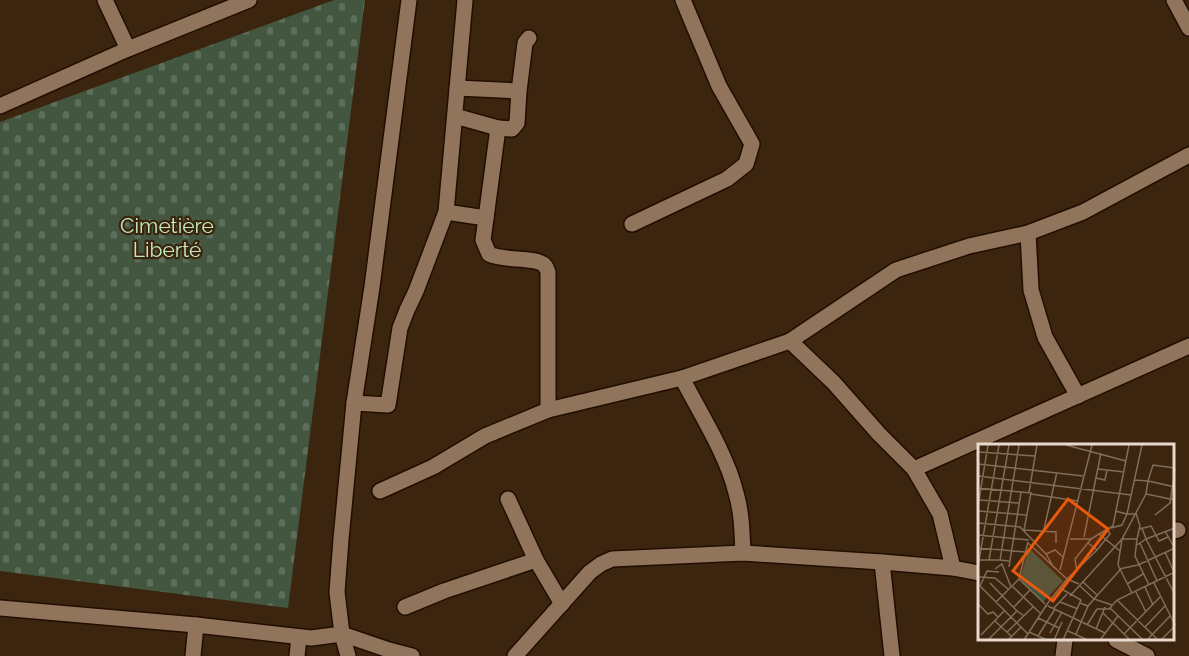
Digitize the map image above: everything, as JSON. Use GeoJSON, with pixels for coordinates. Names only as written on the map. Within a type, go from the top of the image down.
{"type":"FeatureCollection","features":[{"type":"Feature","properties":{"kind":"street"},"geometry":{"type":"LineString","coordinates":[[105,0],[128,49]]}},
{"type":"Feature","properties":{"kind":"street"},"geometry":{"type":"LineString","coordinates":[[0,106],[128,49],[249,0]]}},
{"type":"Feature","properties":{"kind":"street"},"geometry":{"type":"LineString","coordinates":[[348,656],[342,634],[338,592],[341,539],[354,403],[372,286],[408,0]]}},
{"type":"Feature","properties":{"kind":"street"},"geometry":{"type":"LineString","coordinates":[[354,403],[388,405],[400,328],[446,212],[465,0]]}},
{"type":"Feature","properties":{"kind":"street"},"geometry":{"type":"LineString","coordinates":[[632,224],[727,179],[746,164],[752,144],[719,86],[684,0]]}},
{"type":"Feature","properties":{"kind":"street"},"geometry":{"type":"LineString","coordinates":[[1174,0],[1189,28]]}},
{"type":"Feature","properties":{"kind":"street"},"geometry":{"type":"LineString","coordinates":[[455,116],[498,128],[512,129],[515,127],[525,43],[529,38]]}},
{"type":"Feature","properties":{"kind":"street"},"geometry":{"type":"LineString","coordinates":[[457,88],[519,91]]}},
{"type":"Feature","properties":{"kind":"street"},"geometry":{"type":"LineString","coordinates":[[498,128],[483,240],[489,254],[496,258],[536,261],[544,264],[548,272],[548,410]]}},
{"type":"Feature","properties":{"kind":"street"},"geometry":{"type":"LineString","coordinates":[[380,491],[433,467],[486,436],[548,410],[681,378],[790,340],[896,270],[969,246],[1028,233],[1083,212],[1189,155]]}},
{"type":"Feature","properties":{"kind":"street"},"geometry":{"type":"LineString","coordinates":[[446,212],[486,218]]}},
{"type":"Feature","properties":{"kind":"street"},"geometry":{"type":"LineString","coordinates":[[1028,233],[1030,290],[1045,337],[1078,396]]}},
{"type":"Feature","properties":{"kind":"street"},"geometry":{"type":"LineString","coordinates":[[790,340],[834,382],[879,434],[914,469],[940,514],[953,568]]}},
{"type":"Feature","properties":{"kind":"street"},"geometry":{"type":"LineString","coordinates":[[914,469],[1189,346]]}},
{"type":"Feature","properties":{"kind":"street"},"geometry":{"type":"LineString","coordinates":[[681,378],[724,460],[736,491],[742,518],[743,553]]}},
{"type":"Feature","properties":{"kind":"street"},"geometry":{"type":"LineString","coordinates":[[508,499],[536,560],[562,604]]}},
{"type":"Feature","properties":{"kind":"street"},"geometry":{"type":"LineString","coordinates":[[515,656],[591,572],[612,559],[743,553],[882,562],[953,568],[978,573]]}},
{"type":"Feature","properties":{"kind":"street"},"geometry":{"type":"LineString","coordinates":[[405,607],[444,591],[536,560]]}},
{"type":"Feature","properties":{"kind":"street"},"geometry":{"type":"LineString","coordinates":[[882,562],[892,656]]}},
{"type":"Feature","properties":{"kind":"street"},"geometry":{"type":"LineString","coordinates":[[0,608],[196,625],[311,638],[342,634],[412,656]]}},
{"type":"Feature","properties":{"kind":"street"},"geometry":{"type":"LineString","coordinates":[[193,656],[196,625]]}},
{"type":"Feature","properties":{"kind":"street"},"geometry":{"type":"LineString","coordinates":[[297,656],[299,637]]}},
{"type":"Feature","properties":{"kind":"street"},"geometry":{"type":"LineString","coordinates":[[1063,656],[1065,641]]}},
{"type":"Feature","properties":{"kind":"street"},"geometry":{"type":"LineString","coordinates":[[1120,641],[1147,656]]}},
{"type":"Feature","properties":{"kind":"green space","name":"Cimetière Liberté"},"geometry":{"type":"Polygon","coordinates":[[[334,0],[365,0],[288,608],[0,571],[0,122],[334,0]]]}}]}
